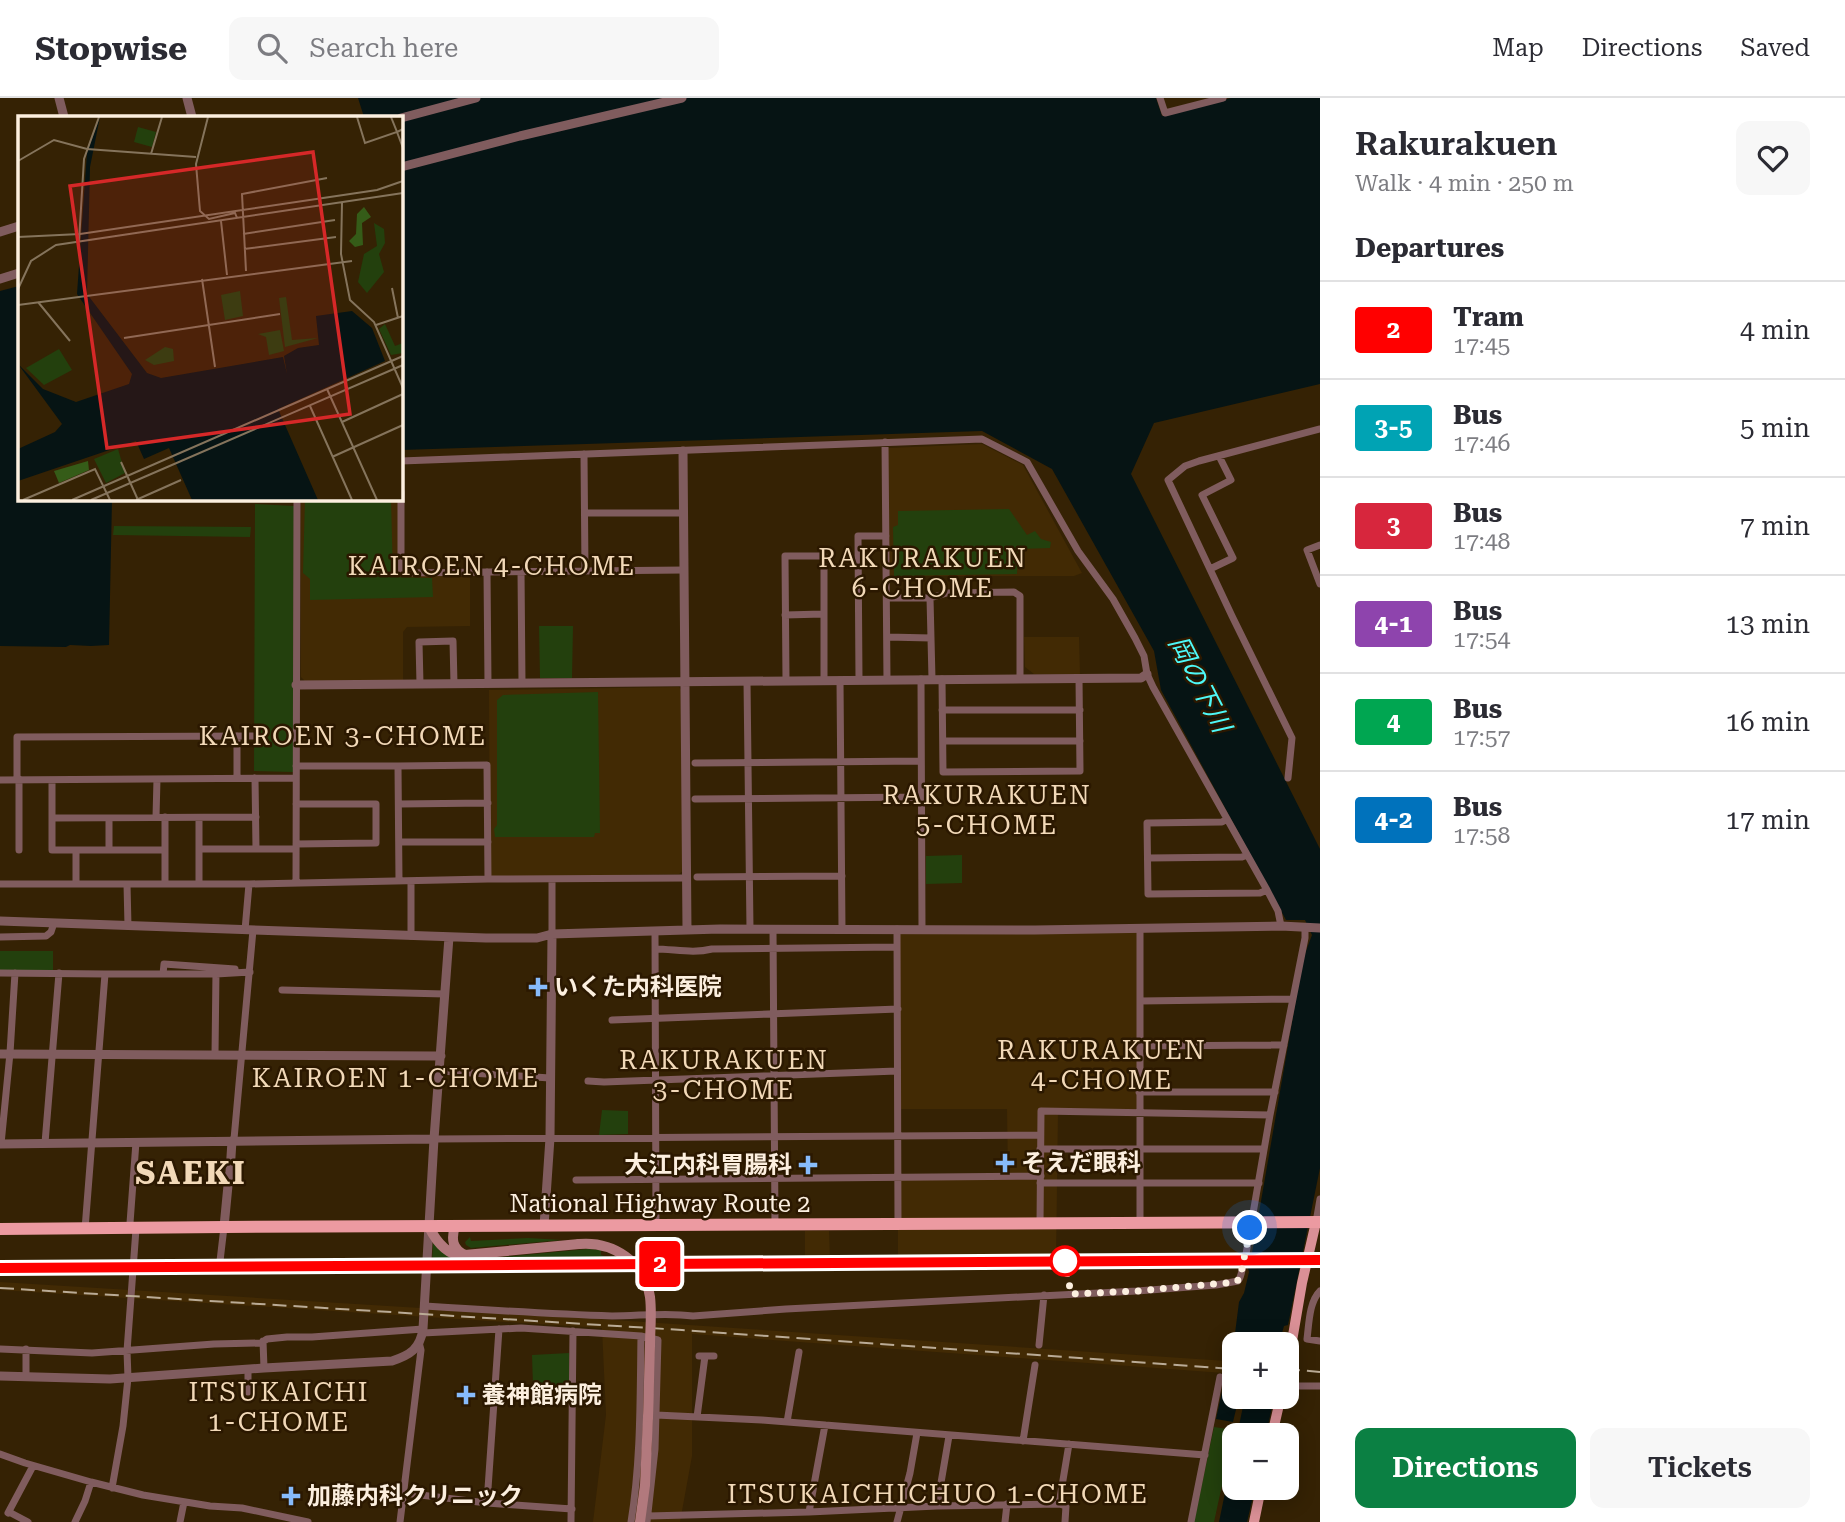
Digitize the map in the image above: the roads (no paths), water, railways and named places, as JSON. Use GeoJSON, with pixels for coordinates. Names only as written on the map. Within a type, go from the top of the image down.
{"type":"FeatureCollection","features":[{"type":"Feature","properties":{"kind":"highway","name":"National Highway Route 2"},"geometry":{"type":"LineString","coordinates":[[0,1229],[1315,1222]]}},
{"type":"Feature","properties":{"kind":"main road"},"geometry":{"type":"LineString","coordinates":[[1294,1332],[1315,1222]]}},
{"type":"Feature","properties":{"kind":"main road"},"geometry":{"type":"LineString","coordinates":[[429,1227],[448,1251],[458,1256],[595,1243],[617,1250],[636,1266],[647,1286],[650,1306],[652,1416],[645,1485],[645,1520]]}},
{"type":"Feature","properties":{"kind":"main road"},"geometry":{"type":"LineString","coordinates":[[455,1227],[453,1244],[460,1252],[471,1255]]}},
{"type":"Feature","properties":{"kind":"main road"},"geometry":{"type":"LineString","coordinates":[[1254,1522],[1259,1500]]}},
{"type":"Feature","properties":{"kind":"street"},"geometry":{"type":"LineString","coordinates":[[59,98],[64,116]]}},
{"type":"Feature","properties":{"kind":"street"},"geometry":{"type":"LineString","coordinates":[[187,98],[192,116]]}},
{"type":"Feature","properties":{"kind":"street"},"geometry":{"type":"LineString","coordinates":[[402,118],[476,98]]}},
{"type":"Feature","properties":{"kind":"street"},"geometry":{"type":"LineString","coordinates":[[402,167],[520,135],[682,98]]}},
{"type":"Feature","properties":{"kind":"street"},"geometry":{"type":"LineString","coordinates":[[1160,98],[1164,113],[1223,98]]}},
{"type":"Feature","properties":{"kind":"street"},"geometry":{"type":"LineString","coordinates":[[0,232],[18,226]]}},
{"type":"Feature","properties":{"kind":"street"},"geometry":{"type":"LineString","coordinates":[[0,279],[18,273]]}},
{"type":"Feature","properties":{"kind":"street"},"geometry":{"type":"LineString","coordinates":[[1288,778],[1292,738],[1168,480],[1185,466],[1320,429]]}},
{"type":"Feature","properties":{"kind":"street"},"geometry":{"type":"LineString","coordinates":[[402,461],[982,439],[1027,462],[1078,551],[1112,599],[1135,638],[1147,674],[1267,890],[1278,911],[1281,926]]}},
{"type":"Feature","properties":{"kind":"street"},"geometry":{"type":"LineString","coordinates":[[885,442],[887,680]]}},
{"type":"Feature","properties":{"kind":"street"},"geometry":{"type":"LineString","coordinates":[[683,451],[685,682],[692,878],[687,930]]}},
{"type":"Feature","properties":{"kind":"street"},"geometry":{"type":"LineString","coordinates":[[584,454],[585,571]]}},
{"type":"Feature","properties":{"kind":"street"},"geometry":{"type":"LineString","coordinates":[[1210,569],[1233,558],[1202,495],[1231,480],[1219,456]]}},
{"type":"Feature","properties":{"kind":"street"},"geometry":{"type":"LineString","coordinates":[[296,882],[297,500]]}},
{"type":"Feature","properties":{"kind":"street"},"geometry":{"type":"LineString","coordinates":[[401,500],[401,573],[684,570]]}},
{"type":"Feature","properties":{"kind":"street"},"geometry":{"type":"LineString","coordinates":[[585,513],[684,513]]}},
{"type":"Feature","properties":{"kind":"street"},"geometry":{"type":"LineString","coordinates":[[859,680],[858,536],[886,536]]}},
{"type":"Feature","properties":{"kind":"street"},"geometry":{"type":"LineString","coordinates":[[1320,545],[1307,550],[1320,584]]}},
{"type":"Feature","properties":{"kind":"street"},"geometry":{"type":"LineString","coordinates":[[786,681],[785,556],[824,556],[824,680]]}},
{"type":"Feature","properties":{"kind":"street"},"geometry":{"type":"LineString","coordinates":[[521,571],[522,683]]}},
{"type":"Feature","properties":{"kind":"street"},"geometry":{"type":"LineString","coordinates":[[486,572],[488,684]]}},
{"type":"Feature","properties":{"kind":"street"},"geometry":{"type":"LineString","coordinates":[[887,598],[930,598],[947,593],[1014,592],[1020,596],[1020,679]]}},
{"type":"Feature","properties":{"kind":"street"},"geometry":{"type":"LineString","coordinates":[[930,598],[931,638],[942,710],[943,772],[1080,771],[1079,678]]}},
{"type":"Feature","properties":{"kind":"street"},"geometry":{"type":"LineString","coordinates":[[785,615],[824,614]]}},
{"type":"Feature","properties":{"kind":"street"},"geometry":{"type":"LineString","coordinates":[[887,637],[931,638]]}},
{"type":"Feature","properties":{"kind":"street"},"geometry":{"type":"LineString","coordinates":[[421,684],[419,642],[453,641],[454,684]]}},
{"type":"Feature","properties":{"kind":"street"},"geometry":{"type":"LineString","coordinates":[[296,685],[1141,678],[1147,674]]}},
{"type":"Feature","properties":{"kind":"street"},"geometry":{"type":"LineString","coordinates":[[920,679],[922,929]]}},
{"type":"Feature","properties":{"kind":"street"},"geometry":{"type":"LineString","coordinates":[[840,680],[842,929]]}},
{"type":"Feature","properties":{"kind":"street"},"geometry":{"type":"LineString","coordinates":[[747,681],[750,929]]}},
{"type":"Feature","properties":{"kind":"street"},"geometry":{"type":"LineString","coordinates":[[942,710],[1080,710]]}},
{"type":"Feature","properties":{"kind":"street"},"geometry":{"type":"LineString","coordinates":[[237,736],[237,778]]}},
{"type":"Feature","properties":{"kind":"street"},"geometry":{"type":"LineString","coordinates":[[19,850],[18,737],[253,736]]}},
{"type":"Feature","properties":{"kind":"street"},"geometry":{"type":"LineString","coordinates":[[943,741],[1080,741]]}},
{"type":"Feature","properties":{"kind":"street"},"geometry":{"type":"LineString","coordinates":[[695,763],[921,761]]}},
{"type":"Feature","properties":{"kind":"street"},"geometry":{"type":"LineString","coordinates":[[296,766],[487,765],[488,880]]}},
{"type":"Feature","properties":{"kind":"street"},"geometry":{"type":"LineString","coordinates":[[398,766],[399,881]]}},
{"type":"Feature","properties":{"kind":"street"},"geometry":{"type":"LineString","coordinates":[[256,778],[256,849]]}},
{"type":"Feature","properties":{"kind":"street"},"geometry":{"type":"LineString","coordinates":[[0,780],[296,778]]}},
{"type":"Feature","properties":{"kind":"street"},"geometry":{"type":"LineString","coordinates":[[156,817],[157,779]]}},
{"type":"Feature","properties":{"kind":"street"},"geometry":{"type":"LineString","coordinates":[[52,780],[52,850],[165,850]]}},
{"type":"Feature","properties":{"kind":"street"},"geometry":{"type":"LineString","coordinates":[[695,799],[922,797]]}},
{"type":"Feature","properties":{"kind":"street"},"geometry":{"type":"LineString","coordinates":[[398,804],[488,803]]}},
{"type":"Feature","properties":{"kind":"street"},"geometry":{"type":"LineString","coordinates":[[199,849],[376,844],[376,804],[296,804]]}},
{"type":"Feature","properties":{"kind":"street"},"geometry":{"type":"LineString","coordinates":[[165,817],[165,884]]}},
{"type":"Feature","properties":{"kind":"street"},"geometry":{"type":"LineString","coordinates":[[52,818],[256,817]]}},
{"type":"Feature","properties":{"kind":"street"},"geometry":{"type":"LineString","coordinates":[[109,818],[109,850]]}},
{"type":"Feature","properties":{"kind":"street"},"geometry":{"type":"LineString","coordinates":[[199,818],[199,884]]}},
{"type":"Feature","properties":{"kind":"street"},"geometry":{"type":"LineString","coordinates":[[1227,819],[1222,822],[1147,823],[1149,894],[1260,893],[1267,890]]}},
{"type":"Feature","properties":{"kind":"street"},"geometry":{"type":"LineString","coordinates":[[399,842],[488,842]]}},
{"type":"Feature","properties":{"kind":"street"},"geometry":{"type":"LineString","coordinates":[[76,850],[76,884]]}},
{"type":"Feature","properties":{"kind":"street"},"geometry":{"type":"LineString","coordinates":[[1148,858],[1242,858],[1247,855]]}},
{"type":"Feature","properties":{"kind":"street"},"geometry":{"type":"LineString","coordinates":[[0,884],[249,884],[842,876]]}},
{"type":"Feature","properties":{"kind":"street"},"geometry":{"type":"LineString","coordinates":[[544,1226],[550,1138],[552,879]]}},
{"type":"Feature","properties":{"kind":"street"},"geometry":{"type":"LineString","coordinates":[[411,881],[411,936]]}},
{"type":"Feature","properties":{"kind":"street"},"geometry":{"type":"LineString","coordinates":[[127,884],[128,926]]}},
{"type":"Feature","properties":{"kind":"street"},"geometry":{"type":"LineString","coordinates":[[220,1261],[250,972],[249,884]]}},
{"type":"Feature","properties":{"kind":"street"},"geometry":{"type":"LineString","coordinates":[[0,921],[537,938],[552,934],[750,929],[1320,928]]}},
{"type":"Feature","properties":{"kind":"street"},"geometry":{"type":"LineString","coordinates":[[0,937],[46,936],[51,932],[54,923]]}},
{"type":"Feature","properties":{"kind":"street"},"geometry":{"type":"LineString","coordinates":[[425,1306],[575,1315],[695,1315],[1137,1291],[1236,1282],[1241,1277],[1253,1222],[1270,1115],[1306,927]]}},
{"type":"Feature","properties":{"kind":"street"},"geometry":{"type":"LineString","coordinates":[[773,929],[775,1225]]}},
{"type":"Feature","properties":{"kind":"street"},"geometry":{"type":"LineString","coordinates":[[897,929],[898,1224]]}},
{"type":"Feature","properties":{"kind":"street"},"geometry":{"type":"LineString","coordinates":[[1140,929],[1140,1223]]}},
{"type":"Feature","properties":{"kind":"street"},"geometry":{"type":"LineString","coordinates":[[655,931],[656,1226]]}},
{"type":"Feature","properties":{"kind":"street"},"geometry":{"type":"LineString","coordinates":[[400,1522],[425,1306],[449,937]]}},
{"type":"Feature","properties":{"kind":"street"},"geometry":{"type":"LineString","coordinates":[[655,949],[691,952],[712,949],[897,947]]}},
{"type":"Feature","properties":{"kind":"street"},"geometry":{"type":"LineString","coordinates":[[215,1055],[216,971]]}},
{"type":"Feature","properties":{"kind":"street"},"geometry":{"type":"LineString","coordinates":[[0,973],[250,972]]}},
{"type":"Feature","properties":{"kind":"street"},"geometry":{"type":"LineString","coordinates":[[15,973],[5,1054],[1,1144],[1041,1135]]}},
{"type":"Feature","properties":{"kind":"street"},"geometry":{"type":"LineString","coordinates":[[45,1143],[59,973]]}},
{"type":"Feature","properties":{"kind":"street"},"geometry":{"type":"LineString","coordinates":[[85,1229],[105,974]]}},
{"type":"Feature","properties":{"kind":"street"},"geometry":{"type":"LineString","coordinates":[[282,990],[446,994]]}},
{"type":"Feature","properties":{"kind":"street"},"geometry":{"type":"LineString","coordinates":[[1140,1001],[1293,999]]}},
{"type":"Feature","properties":{"kind":"street"},"geometry":{"type":"LineString","coordinates":[[612,1020],[898,1009]]}},
{"type":"Feature","properties":{"kind":"street"},"geometry":{"type":"LineString","coordinates":[[1140,1046],[1284,1045]]}},
{"type":"Feature","properties":{"kind":"street"},"geometry":{"type":"LineString","coordinates":[[5,1054],[440,1056]]}},
{"type":"Feature","properties":{"kind":"street"},"geometry":{"type":"LineString","coordinates":[[440,1071],[550,1078]]}},
{"type":"Feature","properties":{"kind":"street"},"geometry":{"type":"LineString","coordinates":[[588,1081],[897,1071]]}},
{"type":"Feature","properties":{"kind":"street"},"geometry":{"type":"LineString","coordinates":[[1139,1092],[1275,1091]]}},
{"type":"Feature","properties":{"kind":"street"},"geometry":{"type":"LineString","coordinates":[[1040,1224],[1041,1111],[1270,1115]]}},
{"type":"Feature","properties":{"kind":"street"},"geometry":{"type":"LineString","coordinates":[[112,1488],[128,1378],[127,1352],[135,1229],[130,1223],[136,1142]]}},
{"type":"Feature","properties":{"kind":"street"},"geometry":{"type":"LineString","coordinates":[[1040,1149],[1264,1149]]}},
{"type":"Feature","properties":{"kind":"street"},"geometry":{"type":"LineString","coordinates":[[576,1180],[898,1178],[1259,1183]]}},
{"type":"Feature","properties":{"kind":"street"},"geometry":{"type":"LineString","coordinates":[[1315,1222],[1320,1199]]}},
{"type":"Feature","properties":{"kind":"street"},"geometry":{"type":"LineString","coordinates":[[1320,1291],[1315,1296],[1307,1339],[1320,1341]]}},
{"type":"Feature","properties":{"kind":"street"},"geometry":{"type":"LineString","coordinates":[[1039,1345],[1044,1295]]}},
{"type":"Feature","properties":{"kind":"street"},"geometry":{"type":"LineString","coordinates":[[1297,1314],[1310,1316]]}},
{"type":"Feature","properties":{"kind":"street"},"geometry":{"type":"LineString","coordinates":[[0,1349],[127,1352],[214,1344],[261,1343],[263,1340],[287,1337],[422,1334],[521,1328],[641,1336],[658,1340],[652,1416],[786,1422],[1205,1455]]}},
{"type":"Feature","properties":{"kind":"street"},"geometry":{"type":"LineString","coordinates":[[487,1503],[499,1329]]}},
{"type":"Feature","properties":{"kind":"street"},"geometry":{"type":"LineString","coordinates":[[571,1522],[572,1331]]}},
{"type":"Feature","properties":{"kind":"street"},"geometry":{"type":"LineString","coordinates":[[0,1376],[110,1379],[392,1361],[411,1354],[422,1334]]}},
{"type":"Feature","properties":{"kind":"street"},"geometry":{"type":"LineString","coordinates":[[631,1522],[640,1426],[641,1336]]}},
{"type":"Feature","properties":{"kind":"street"},"geometry":{"type":"LineString","coordinates":[[263,1340],[264,1368]]}},
{"type":"Feature","properties":{"kind":"street"},"geometry":{"type":"LineString","coordinates":[[26,1349],[26,1377]]}},
{"type":"Feature","properties":{"kind":"street"},"geometry":{"type":"LineString","coordinates":[[786,1422],[799,1352]]}},
{"type":"Feature","properties":{"kind":"street"},"geometry":{"type":"LineString","coordinates":[[698,1417],[706,1356]]}},
{"type":"Feature","properties":{"kind":"street"},"geometry":{"type":"LineString","coordinates":[[1023,1441],[1035,1364]]}},
{"type":"Feature","properties":{"kind":"street"},"geometry":{"type":"LineString","coordinates":[[248,1370],[248,1392]]}},
{"type":"Feature","properties":{"kind":"street"},"geometry":{"type":"LineString","coordinates":[[1191,1522],[1220,1377]]}},
{"type":"Feature","properties":{"kind":"street"},"geometry":{"type":"LineString","coordinates":[[1299,1386],[1320,1386]]}},
{"type":"Feature","properties":{"kind":"street"},"geometry":{"type":"LineString","coordinates":[[495,1388],[572,1390]]}},
{"type":"Feature","properties":{"kind":"street"},"geometry":{"type":"LineString","coordinates":[[809,1513],[825,1425]]}},
{"type":"Feature","properties":{"kind":"street"},"geometry":{"type":"LineString","coordinates":[[897,1522],[911,1473],[917,1433]]}},
{"type":"Feature","properties":{"kind":"street"},"geometry":{"type":"LineString","coordinates":[[937,1506],[948,1436]]}},
{"type":"Feature","properties":{"kind":"street"},"geometry":{"type":"LineString","coordinates":[[1059,1504],[1069,1444]]}},
{"type":"Feature","properties":{"kind":"street"},"geometry":{"type":"LineString","coordinates":[[0,1454],[112,1488],[184,1502],[242,1508],[279,1519],[308,1522]]}},
{"type":"Feature","properties":{"kind":"street"},"geometry":{"type":"LineString","coordinates":[[28,1522],[8,1512],[33,1466]]}},
{"type":"Feature","properties":{"kind":"street"},"geometry":{"type":"LineString","coordinates":[[75,1522],[91,1482]]}},
{"type":"Feature","properties":{"kind":"street"},"geometry":{"type":"LineString","coordinates":[[404,1493],[572,1509]]}},
{"type":"Feature","properties":{"kind":"street"},"geometry":{"type":"LineString","coordinates":[[180,1522],[184,1502]]}},
{"type":"Feature","properties":{"kind":"street"},"geometry":{"type":"LineString","coordinates":[[1005,1522],[1007,1504]]}},
{"type":"Feature","properties":{"kind":"street"},"geometry":{"type":"LineString","coordinates":[[645,1520],[901,1507],[1059,1504],[1066,1506],[1065,1522]]}},
{"type":"Feature","properties":{"kind":"street"},"geometry":{"type":"LineString","coordinates":[[790,1513],[792,1522]]}},
{"type":"Feature","properties":{"kind":"water","name":"岡の下川"},"geometry":{"type":"Polygon","coordinates":[[[358,98],[1156,98],[1162,116],[1231,98],[1320,98],[1320,384],[1154,423],[1131,474],[1320,849],[1320,1168],[1288,1325],[1284,1326],[1282,1332],[1235,1332],[1239,1302],[1249,1272],[1247,1264],[1252,1253],[1303,959],[1312,935],[1305,920],[1286,920],[1161,690],[1154,651],[1052,469],[982,431],[402,450],[402,116],[364,116],[358,98]]]}},
{"type":"Feature","properties":{"kind":"water"},"geometry":{"type":"Polygon","coordinates":[[[18,286],[18,500],[112,500],[109,645],[0,646],[0,291],[18,286]]]}},
{"type":"Feature","properties":{"kind":"water"},"geometry":{"type":"Polygon","coordinates":[[[1222,1391],[1222,1409],[1236,1409],[1233,1422],[1216,1419],[1222,1391]]]}},
{"type":"Feature","properties":{"kind":"water"},"geometry":{"type":"Polygon","coordinates":[[[1242,1409],[1271,1409],[1269,1423],[1240,1423],[1242,1409]]]}},
{"type":"Feature","properties":{"kind":"water"},"geometry":{"type":"Polygon","coordinates":[[[1224,1500],[1252,1500],[1247,1522],[1219,1522],[1224,1500]]]}},
{"type":"Feature","properties":{"kind":"tram line"},"geometry":{"type":"LineString","coordinates":[[0,1268],[1320,1260]]}},
{"type":"Feature","properties":{"kind":"tram line","name":"2"},"geometry":{"type":"LineString","coordinates":[[0,1268],[1320,1260]]}},
{"type":"Feature","properties":{"kind":"railway"},"geometry":{"type":"LineString","coordinates":[[0,1288],[682,1330],[1222,1368]]}},
{"type":"Feature","properties":{"kind":"railway"},"geometry":{"type":"LineString","coordinates":[[1299,1370],[1320,1372]]}},
{"type":"Feature","properties":{"kind":"place","name":"いくた内科医院"},"geometry":{"type":"Point","coordinates":[538,987]}},
{"type":"Feature","properties":{"kind":"place","name":"そえだ眼科"},"geometry":{"type":"Point","coordinates":[1005,1163]}},
{"type":"Feature","properties":{"kind":"place","name":"大江内科胃腸科"},"geometry":{"type":"Point","coordinates":[808,1165]}},
{"type":"Feature","properties":{"kind":"place","name":"養神館病院"},"geometry":{"type":"Point","coordinates":[466,1395]}},
{"type":"Feature","properties":{"kind":"place","name":"加藤内科クリニック"},"geometry":{"type":"Point","coordinates":[291,1496]}},
{"type":"Feature","properties":{"kind":"district","name":"KAIROEN 4-CHOME"},"geometry":{"type":"Point","coordinates":[492,566]}},
{"type":"Feature","properties":{"kind":"district","name":"RAKURAKUEN 6-CHOME"},"geometry":{"type":"Point","coordinates":[923,572]}},
{"type":"Feature","properties":{"kind":"district","name":"KAIROEN 3-CHOME"},"geometry":{"type":"Point","coordinates":[343,736]}},
{"type":"Feature","properties":{"kind":"district","name":"RAKURAKUEN 5-CHOME"},"geometry":{"type":"Point","coordinates":[987,810]}},
{"type":"Feature","properties":{"kind":"district","name":"RAKURAKUEN 4-CHOME"},"geometry":{"type":"Point","coordinates":[1102,1065]}},
{"type":"Feature","properties":{"kind":"district","name":"RAKURAKUEN 3-CHOME"},"geometry":{"type":"Point","coordinates":[724,1074]}},
{"type":"Feature","properties":{"kind":"district","name":"KAIROEN 1-CHOME"},"geometry":{"type":"Point","coordinates":[396,1078]}},
{"type":"Feature","properties":{"kind":"district","name":"SAEKI"},"geometry":{"type":"Point","coordinates":[191,1173]}},
{"type":"Feature","properties":{"kind":"district","name":"ITSUKAICHI 1-CHOME"},"geometry":{"type":"Point","coordinates":[279,1407]}},
{"type":"Feature","properties":{"kind":"district","name":"ITSUKAICHICHUO 1-CHOME"},"geometry":{"type":"Point","coordinates":[938,1494]}}]}
